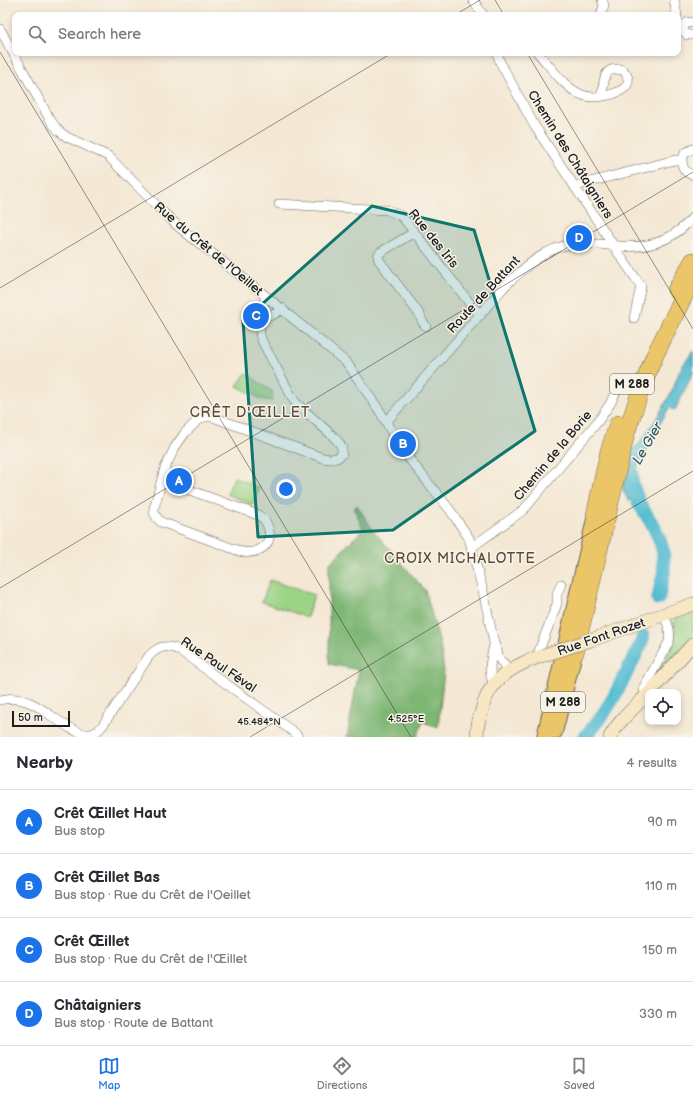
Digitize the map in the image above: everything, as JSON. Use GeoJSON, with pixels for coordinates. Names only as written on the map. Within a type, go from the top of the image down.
{"type":"FeatureCollection","features":[{"type":"Feature","properties":{"kind":"highway","name":"M 288"},"geometry":{"type":"LineString","coordinates":[[595,515],[609,451],[630,389],[661,319],[684,274],[693,261]]}},
{"type":"Feature","properties":{"kind":"highway","name":"M 288"},"geometry":{"type":"LineString","coordinates":[[573,660],[626,434],[654,357],[686,292],[693,281]]}},
{"type":"Feature","properties":{"kind":"main road","name":"M 288"},"geometry":{"type":"LineString","coordinates":[[544,737],[595,515]]}},
{"type":"Feature","properties":{"kind":"main road","name":"Rue Font Rozet"},"geometry":{"type":"LineString","coordinates":[[511,670],[542,655],[591,640],[693,604]]}},
{"type":"Feature","properties":{"kind":"main road"},"geometry":{"type":"LineString","coordinates":[[652,689],[693,644]]}},
{"type":"Feature","properties":{"kind":"main road","name":"M 288"},"geometry":{"type":"LineString","coordinates":[[554,737],[573,660]]}},
{"type":"Feature","properties":{"kind":"main road"},"geometry":{"type":"LineString","coordinates":[[560,737],[573,660]]}},
{"type":"Feature","properties":{"kind":"main road"},"geometry":{"type":"LineString","coordinates":[[477,737],[480,715],[486,696],[494,684],[511,670]]}},
{"type":"Feature","properties":{"kind":"main road"},"geometry":{"type":"LineString","coordinates":[[612,735],[624,718],[645,696]]}},
{"type":"Feature","properties":{"kind":"street"},"geometry":{"type":"LineString","coordinates":[[473,0],[481,12]]}},
{"type":"Feature","properties":{"kind":"street"},"geometry":{"type":"LineString","coordinates":[[602,0],[604,6],[602,12]]}},
{"type":"Feature","properties":{"kind":"street"},"geometry":{"type":"LineString","coordinates":[[674,0],[677,12]]}},
{"type":"Feature","properties":{"kind":"street"},"geometry":{"type":"LineString","coordinates":[[681,20],[684,25],[683,30],[685,34],[689,36],[693,35]]}},
{"type":"Feature","properties":{"kind":"street"},"geometry":{"type":"LineString","coordinates":[[684,25],[688,22],[693,22]]}},
{"type":"Feature","properties":{"kind":"street","name":"Rue du Crêt de l'Oeillet"},"geometry":{"type":"LineString","coordinates":[[0,28],[12,50]]}},
{"type":"Feature","properties":{"kind":"street","name":"Rue du Crêt de l'Oeillet"},"geometry":{"type":"LineString","coordinates":[[15,56],[48,116],[59,131],[67,137],[108,156],[169,218],[282,308],[347,363],[381,413],[405,454],[469,538],[484,594],[494,643]]}},
{"type":"Feature","properties":{"kind":"street","name":"Chemin des Châtaigniers"},"geometry":{"type":"LineString","coordinates":[[498,56],[534,126],[641,286],[634,318]]}},
{"type":"Feature","properties":{"kind":"street"},"geometry":{"type":"LineString","coordinates":[[541,56],[566,85],[573,90],[588,96],[602,96]]}},
{"type":"Feature","properties":{"kind":"street"},"geometry":{"type":"LineString","coordinates":[[693,149],[686,153],[682,160],[686,172],[693,175]]}},
{"type":"Feature","properties":{"kind":"street"},"geometry":{"type":"LineString","coordinates":[[576,188],[582,184],[675,160],[682,160]]}},
{"type":"Feature","properties":{"kind":"street","name":"Rue des Iris"},"geometry":{"type":"LineString","coordinates":[[279,204],[387,210],[399,215],[472,306],[481,315]]}},
{"type":"Feature","properties":{"kind":"street","name":"Route de Battant"},"geometry":{"type":"LineString","coordinates":[[386,422],[504,287],[536,258],[572,244],[634,247],[649,245],[676,234],[693,217]]}},
{"type":"Feature","properties":{"kind":"street"},"geometry":{"type":"LineString","coordinates":[[413,233],[378,254],[378,257],[420,315],[426,326]]}},
{"type":"Feature","properties":{"kind":"street"},"geometry":{"type":"LineString","coordinates":[[264,319],[260,314],[260,309],[267,297]]}},
{"type":"Feature","properties":{"kind":"street"},"geometry":{"type":"LineString","coordinates":[[162,480],[258,515],[265,520],[270,536],[266,544],[260,550],[250,553],[242,552],[161,522],[154,513],[154,508],[165,468],[185,433],[197,421],[204,417],[213,417],[323,458],[337,458],[342,454],[340,444],[334,437],[293,399],[260,337],[260,327],[264,319],[277,314],[282,308]]}},
{"type":"Feature","properties":{"kind":"street","name":"Chemin de la Borie"},"geometry":{"type":"LineString","coordinates":[[472,547],[526,507],[599,420],[610,404],[620,383]]}},
{"type":"Feature","properties":{"kind":"street"},"geometry":{"type":"LineString","coordinates":[[542,655],[540,648],[557,604],[557,594],[561,584]]}},
{"type":"Feature","properties":{"kind":"street"},"geometry":{"type":"LineString","coordinates":[[645,691],[644,687],[669,642],[670,630],[663,614]]}},
{"type":"Feature","properties":{"kind":"street"},"geometry":{"type":"LineString","coordinates":[[494,643],[500,660],[511,670]]}},
{"type":"Feature","properties":{"kind":"street"},"geometry":{"type":"LineString","coordinates":[[494,643],[490,668],[494,684]]}},
{"type":"Feature","properties":{"kind":"street","name":"Rue Paul Féval"},"geometry":{"type":"LineString","coordinates":[[0,700],[23,700],[35,704],[73,729],[79,732],[92,734],[99,730],[103,725],[149,656],[159,647],[172,646],[295,733],[298,737]]}},
{"type":"Feature","properties":{"kind":"highlighted area"},"geometry":{"type":"Polygon","coordinates":[[[372,206],[474,230],[535,431],[393,530],[258,537],[243,321],[372,206]]]}},
{"type":"Feature","properties":{"kind":"green space"},"geometry":{"type":"Polygon","coordinates":[[[246,373],[273,392],[272,401],[261,399],[237,386],[246,373]]]}},
{"type":"Feature","properties":{"kind":"green space"},"geometry":{"type":"Polygon","coordinates":[[[234,477],[260,488],[253,505],[227,494],[234,477]]]}},
{"type":"Feature","properties":{"kind":"green space"},"geometry":{"type":"Polygon","coordinates":[[[357,505],[373,530],[425,590],[440,643],[444,671],[438,727],[423,722],[417,737],[347,737],[359,670],[329,664],[329,564],[363,529],[354,508],[357,505]]]}},
{"type":"Feature","properties":{"kind":"green space"},"geometry":{"type":"Polygon","coordinates":[[[270,580],[314,595],[307,617],[262,602],[270,580]]]}},
{"type":"Feature","properties":{"kind":"green space"},"geometry":{"type":"Polygon","coordinates":[[[693,608],[693,635],[654,679],[670,651],[674,640],[675,620],[677,617],[693,608]]]}},
{"type":"Feature","properties":{"kind":"water"},"geometry":{"type":"Polygon","coordinates":[[[693,351],[693,373],[675,410],[669,408],[654,434],[635,472],[634,481],[636,499],[628,500],[622,488],[631,450],[638,445],[657,418],[672,391],[680,370],[693,351]]]}},
{"type":"Feature","properties":{"kind":"waterway","name":"Le Gier"},"geometry":{"type":"LineString","coordinates":[[632,473],[632,483],[639,503],[654,527],[663,551],[664,572],[658,599]]}},
{"type":"Feature","properties":{"kind":"waterway","name":"Le Gier"},"geometry":{"type":"LineString","coordinates":[[585,737],[600,719],[614,697],[641,644],[643,636]]}},
{"type":"Feature","properties":{"kind":"place","name":"Châtaigniers"},"geometry":{"type":"Point","coordinates":[579,238]}},
{"type":"Feature","properties":{"kind":"place","name":"Crêt Œillet"},"geometry":{"type":"Point","coordinates":[256,316]}},
{"type":"Feature","properties":{"kind":"place","name":"Crêt Œillet Bas"},"geometry":{"type":"Point","coordinates":[403,444]}},
{"type":"Feature","properties":{"kind":"place","name":"Crêt Œillet Haut"},"geometry":{"type":"Point","coordinates":[179,481]}},
{"type":"Feature","properties":{"kind":"district","name":"CRÊT D'ŒILLET"},"geometry":{"type":"Point","coordinates":[250,412]}},
{"type":"Feature","properties":{"kind":"district","name":"CROIX MICHALOTTE"},"geometry":{"type":"Point","coordinates":[460,558]}}]}
